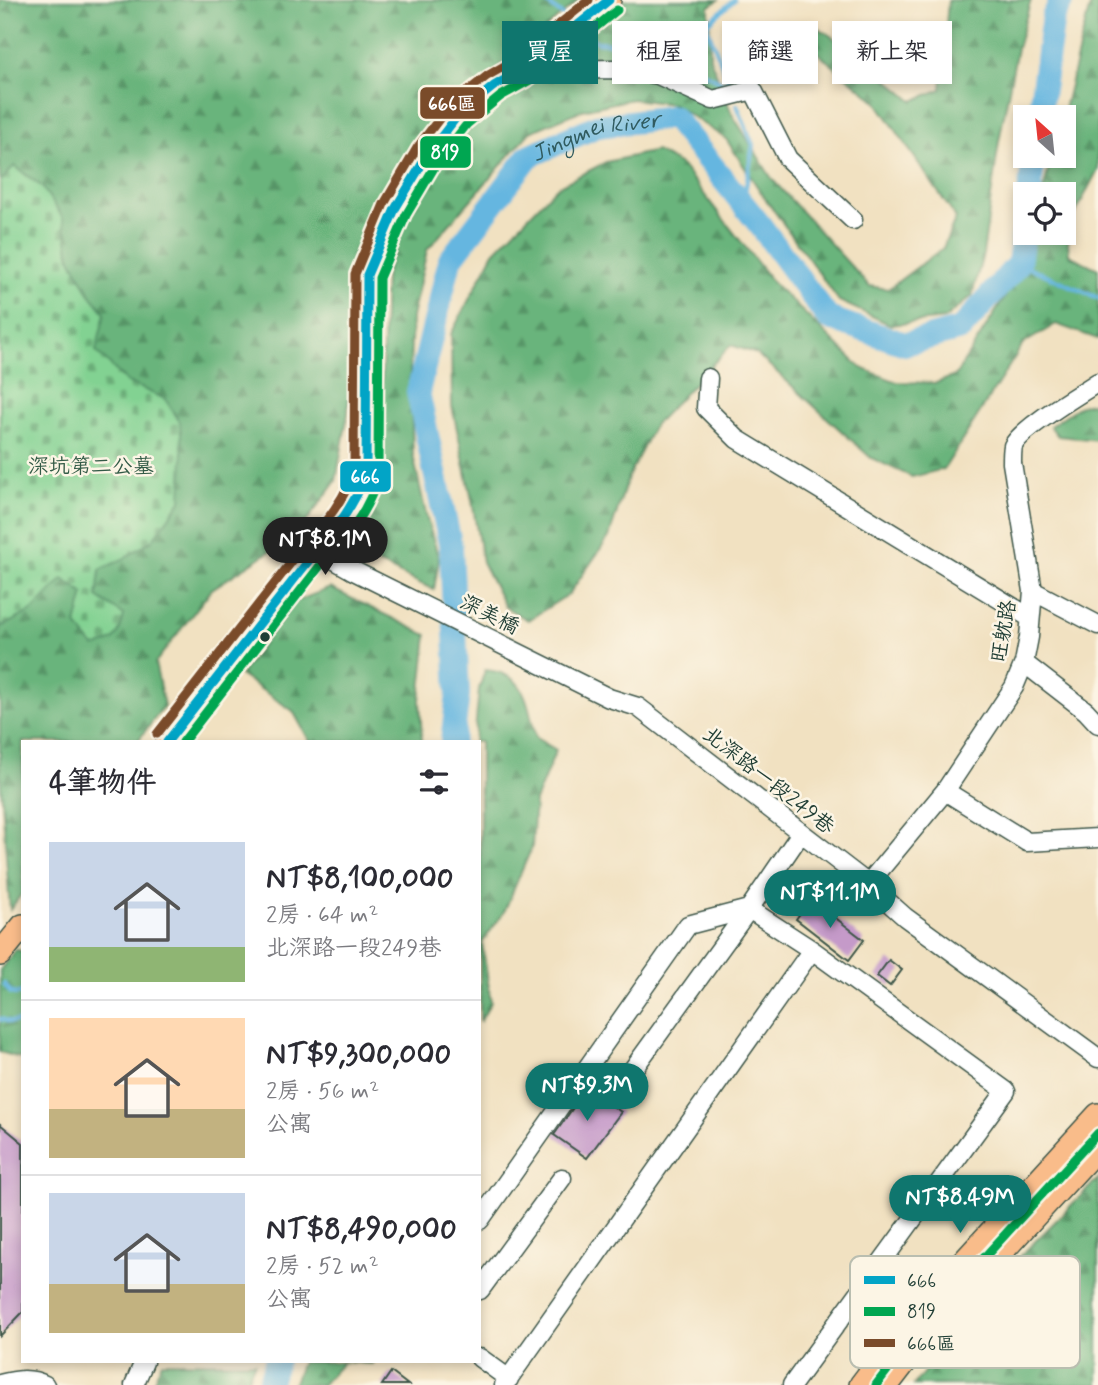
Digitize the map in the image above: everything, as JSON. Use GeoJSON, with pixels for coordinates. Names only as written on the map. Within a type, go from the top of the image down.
{"type":"FeatureCollection","features":[{"type":"Feature","properties":{"kind":"main road"},"geometry":{"type":"LineString","coordinates":[[583,21],[609,0]]}},
{"type":"Feature","properties":{"kind":"main road"},"geometry":{"type":"LineString","coordinates":[[169,740],[317,551],[340,527],[356,500],[366,475],[368,275],[395,209],[428,154],[458,115],[502,81]]}},
{"type":"Feature","properties":{"kind":"main road"},"geometry":{"type":"LineString","coordinates":[[0,954],[21,928]]}},
{"type":"Feature","properties":{"kind":"main road"},"geometry":{"type":"LineString","coordinates":[[969,1256],[1098,1115]]}},
{"type":"Feature","properties":{"kind":"main road"},"geometry":{"type":"LineString","coordinates":[[998,1256],[1098,1147]]}},
{"type":"Feature","properties":{"kind":"main road"},"geometry":{"type":"LineString","coordinates":[[861,1385],[874,1368]]}},
{"type":"Feature","properties":{"kind":"main road"},"geometry":{"type":"LineString","coordinates":[[887,1385],[900,1368]]}},
{"type":"Feature","properties":{"kind":"street"},"geometry":{"type":"LineString","coordinates":[[598,69],[621,69],[658,75],[713,100],[753,90],[788,159],[853,220]]}},
{"type":"Feature","properties":{"kind":"street"},"geometry":{"type":"LineString","coordinates":[[708,379],[706,408],[737,439],[1029,617]]}},
{"type":"Feature","properties":{"kind":"street","name":"旺躭路"},"geometry":{"type":"LineString","coordinates":[[868,884],[945,791],[1014,687],[1024,663],[1033,591],[1012,463],[1013,446],[1024,433],[1098,382]]}},
{"type":"Feature","properties":{"kind":"street","name":"深美橋"},"geometry":{"type":"LineString","coordinates":[[317,551],[609,698]]}},
{"type":"Feature","properties":{"kind":"street"},"geometry":{"type":"LineString","coordinates":[[1033,591],[1098,625]]}},
{"type":"Feature","properties":{"kind":"street"},"geometry":{"type":"LineString","coordinates":[[1024,663],[1086,711],[1098,724]]}},
{"type":"Feature","properties":{"kind":"street","name":"北深路一段249巷"},"geometry":{"type":"LineString","coordinates":[[609,698],[638,707],[868,884],[905,917],[1098,1058]]}},
{"type":"Feature","properties":{"kind":"street"},"geometry":{"type":"LineString","coordinates":[[945,791],[1027,842],[1098,838]]}},
{"type":"Feature","properties":{"kind":"street"},"geometry":{"type":"LineString","coordinates":[[615,1094],[801,834]]}},
{"type":"Feature","properties":{"kind":"street"},"geometry":{"type":"LineString","coordinates":[[481,1219],[688,925],[749,909],[812,950],[1006,1091],[886,1256]]}},
{"type":"Feature","properties":{"kind":"street"},"geometry":{"type":"LineString","coordinates":[[481,1359],[507,1382],[812,950]]}},
{"type":"Feature","properties":{"kind":"street"},"geometry":{"type":"LineString","coordinates":[[481,1289],[562,1178]]}},
{"type":"Feature","properties":{"kind":"street"},"geometry":{"type":"LineString","coordinates":[[792,1385],[850,1305]]}},
{"type":"Feature","properties":{"kind":"street"},"geometry":{"type":"LineString","coordinates":[[134,1385],[144,1363]]}},
{"type":"Feature","properties":{"kind":"street"},"geometry":{"type":"LineString","coordinates":[[0,1384],[36,1380],[45,1385]]}},
{"type":"Feature","properties":{"kind":"green space"},"geometry":{"type":"Polygon","coordinates":[[[0,0],[579,0],[554,21],[502,21],[502,66],[425,131],[373,220],[355,289],[348,413],[336,481],[298,533],[212,589],[155,663],[164,706],[138,740],[21,740],[21,895],[10,910],[0,772],[0,624],[3,626],[63,579],[84,594],[76,625],[123,615],[97,597],[100,570],[152,540],[181,501],[165,399],[127,382],[95,351],[105,313],[89,293],[70,257],[63,218],[42,187],[15,166],[0,182],[0,0]]]}},
{"type":"Feature","properties":{"kind":"green space"},"geometry":{"type":"Polygon","coordinates":[[[626,0],[718,0],[709,7],[710,58],[732,114],[772,179],[869,286],[888,289],[943,248],[956,218],[876,101],[855,84],[893,84],[913,101],[941,89],[941,84],[952,84],[952,21],[946,21],[948,0],[1031,0],[1017,48],[999,141],[983,254],[972,296],[944,319],[891,325],[839,301],[726,139],[673,104],[632,99],[582,110],[530,132],[427,250],[412,317],[410,369],[413,455],[439,559],[434,590],[367,558],[352,534],[366,512],[379,482],[385,277],[397,233],[458,139],[524,84],[598,84],[598,23],[626,0]]]}},
{"type":"Feature","properties":{"kind":"green space"},"geometry":{"type":"Polygon","coordinates":[[[1094,0],[1098,0],[1098,169],[1076,212],[1076,182],[1045,182],[1049,168],[1076,168],[1076,105],[1065,105],[1089,9],[1094,0]]]}},
{"type":"Feature","properties":{"kind":"green space"},"geometry":{"type":"Polygon","coordinates":[[[819,28],[832,37],[832,65],[818,53],[819,28]]]}},
{"type":"Feature","properties":{"kind":"green space"},"geometry":{"type":"Polygon","coordinates":[[[656,151],[682,166],[774,284],[861,368],[897,382],[936,383],[955,376],[1005,297],[1024,245],[1068,245],[1069,255],[1098,269],[1098,339],[1056,324],[1023,344],[944,469],[912,477],[871,458],[757,354],[731,345],[654,425],[628,477],[609,537],[569,594],[528,620],[505,607],[482,562],[452,406],[451,334],[494,252],[557,187],[606,162],[656,151]]]}},
{"type":"Feature","properties":{"kind":"green space","name":"深坑第二公墓"},"geometry":{"type":"Polygon","coordinates":[[[14,166],[42,187],[63,218],[70,257],[89,293],[105,313],[96,351],[127,382],[165,399],[180,422],[183,459],[181,501],[152,540],[100,570],[97,597],[124,615],[115,638],[94,647],[76,625],[84,594],[63,579],[32,611],[3,626],[0,624],[0,182],[14,166]]]}},
{"type":"Feature","properties":{"kind":"green space"},"geometry":{"type":"Polygon","coordinates":[[[1098,402],[1098,440],[1058,436],[1050,426],[1081,405],[1098,402]]]}},
{"type":"Feature","properties":{"kind":"green space"},"geometry":{"type":"Polygon","coordinates":[[[330,588],[427,635],[420,700],[422,740],[309,740],[293,711],[240,675],[294,602],[330,588]]]}},
{"type":"Feature","properties":{"kind":"green space"},"geometry":{"type":"Polygon","coordinates":[[[485,670],[510,677],[523,692],[536,738],[556,750],[535,801],[532,847],[504,912],[482,943],[491,1002],[481,1020],[481,740],[474,740],[479,689],[485,670]]]}},
{"type":"Feature","properties":{"kind":"green space"},"geometry":{"type":"Polygon","coordinates":[[[16,949],[21,951],[21,1058],[0,1052],[0,970],[16,949]]]}},
{"type":"Feature","properties":{"kind":"green space"},"geometry":{"type":"Polygon","coordinates":[[[1098,1179],[1098,1385],[914,1385],[927,1368],[1080,1368],[1080,1256],[1020,1256],[1098,1179]]]}},
{"type":"Feature","properties":{"kind":"green space"},"geometry":{"type":"Polygon","coordinates":[[[162,1363],[255,1363],[245,1385],[152,1385],[162,1363]]]}},
{"type":"Feature","properties":{"kind":"green space"},"geometry":{"type":"Polygon","coordinates":[[[302,1363],[342,1363],[322,1385],[293,1385],[302,1363]]]}},
{"type":"Feature","properties":{"kind":"building"},"geometry":{"type":"Polygon","coordinates":[[[811,899],[864,940],[849,960],[796,919],[811,899]]]}},
{"type":"Feature","properties":{"kind":"building"},"geometry":{"type":"Polygon","coordinates":[[[889,960],[902,970],[890,986],[877,976],[889,960]]]}},
{"type":"Feature","properties":{"kind":"building"},"geometry":{"type":"Polygon","coordinates":[[[587,1088],[621,1112],[587,1158],[554,1135],[587,1088]]]}},
{"type":"Feature","properties":{"kind":"building"},"geometry":{"type":"Polygon","coordinates":[[[0,1124],[21,1141],[21,1314],[0,1336],[0,1124]]]}},
{"type":"Feature","properties":{"kind":"building"},"geometry":{"type":"Polygon","coordinates":[[[391,1372],[408,1385],[382,1385],[391,1372]]]}},
{"type":"Feature","properties":{"kind":"waterway"},"geometry":{"type":"LineString","coordinates":[[543,0],[567,19]]}},
{"type":"Feature","properties":{"kind":"waterway"},"geometry":{"type":"LineString","coordinates":[[731,87],[706,25],[734,0]]}},
{"type":"Feature","properties":{"kind":"waterway","name":"Jingmei River"},"geometry":{"type":"LineString","coordinates":[[1041,105],[1053,17],[1062,0]]}},
{"type":"Feature","properties":{"kind":"waterway"},"geometry":{"type":"LineString","coordinates":[[598,42],[655,47],[731,87]]}},
{"type":"Feature","properties":{"kind":"waterway"},"geometry":{"type":"LineString","coordinates":[[737,105],[753,145],[743,204]]}},
{"type":"Feature","properties":{"kind":"waterway","name":"Jingmei River"},"geometry":{"type":"LineString","coordinates":[[452,740],[458,694],[451,548],[418,392],[450,260],[529,156],[597,126],[673,117],[760,225],[828,318],[905,344],[961,329],[1019,263],[1022,245]]}},
{"type":"Feature","properties":{"kind":"waterway","name":"Jingmei River"},"geometry":{"type":"LineString","coordinates":[[1031,182],[1032,168]]}},
{"type":"Feature","properties":{"kind":"waterway"},"geometry":{"type":"LineString","coordinates":[[1019,263],[1098,298]]}},
{"type":"Feature","properties":{"kind":"waterway"},"geometry":{"type":"LineString","coordinates":[[4,984],[11,993],[21,993]]}},
{"type":"Feature","properties":{"kind":"waterway"},"geometry":{"type":"LineString","coordinates":[[0,1019],[21,1021]]}},
{"type":"Feature","properties":{"kind":"waterway","name":"Jingmei River"},"geometry":{"type":"LineString","coordinates":[[269,1385],[276,1363]]}},
{"type":"Feature","properties":{"kind":"transit line","name":"666區"},"geometry":{"type":"LineString","coordinates":[[157,734],[328,518],[354,473],[355,274],[384,204],[417,148],[449,106],[487,76],[515,60],[589,0]]}},
{"type":"Feature","properties":{"kind":"transit line","name":"666"},"geometry":{"type":"LineString","coordinates":[[169,740],[339,524],[366,475],[367,275],[395,209],[428,154],[458,115],[494,86],[522,70],[609,0]]}},
{"type":"Feature","properties":{"kind":"transit line","name":"819"},"geometry":{"type":"LineString","coordinates":[[185,740],[326,558],[351,530],[375,487],[378,475],[379,278],[406,215],[438,161],[467,124],[501,96],[530,80],[617,10]]}},
{"type":"Feature","properties":{"kind":"transit line","name":"819"},"geometry":{"type":"LineString","coordinates":[[986,1256],[1098,1133]]}},
{"type":"Feature","properties":{"kind":"transit line","name":"819"},"geometry":{"type":"LineString","coordinates":[[876,1385],[889,1368]]}}]}
